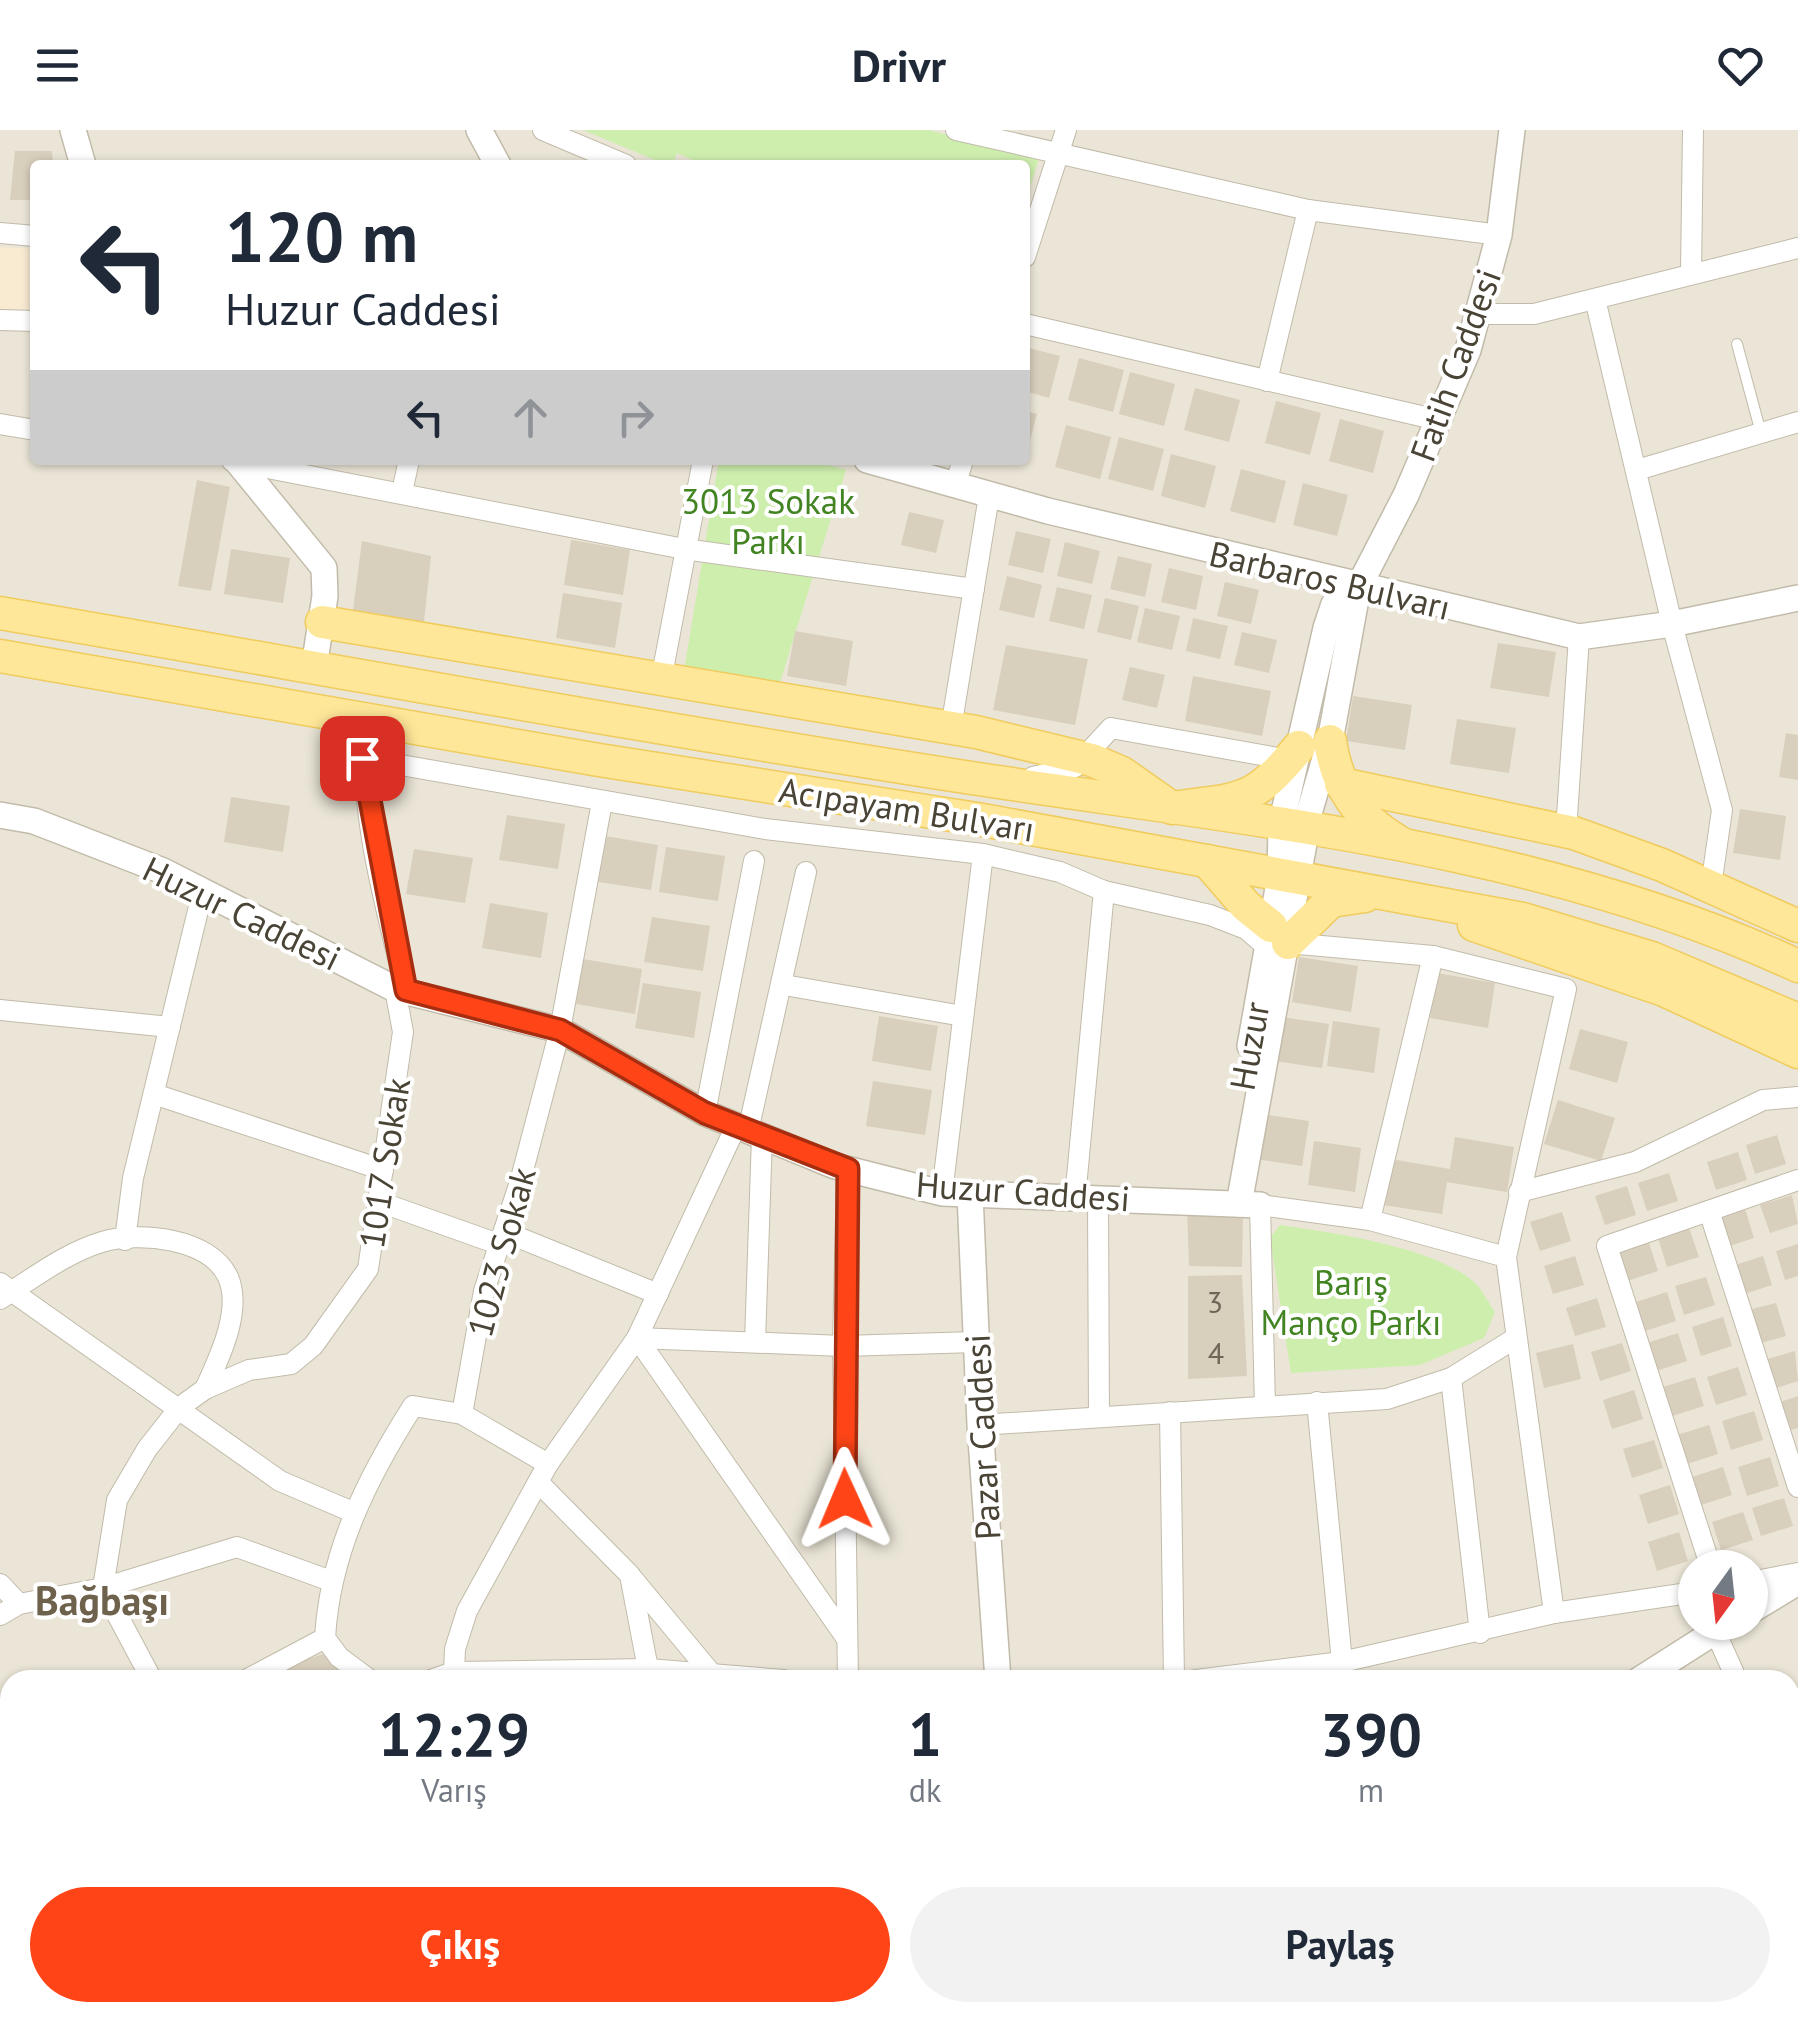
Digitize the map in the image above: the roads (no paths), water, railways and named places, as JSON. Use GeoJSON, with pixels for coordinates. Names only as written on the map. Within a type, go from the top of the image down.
{"type":"FeatureCollection","features":[{"type":"Feature","properties":{"kind":"main road","name":"Acıpayam Bulvarı"},"geometry":{"type":"LineString","coordinates":[[0,613],[1407,847],[1601,890],[1703,923],[1798,966]]}},
{"type":"Feature","properties":{"kind":"main road"},"geometry":{"type":"LineString","coordinates":[[322,622],[951,728],[1084,758],[1122,773],[1172,808],[1246,798],[1306,749],[1340,784],[1360,815],[1407,847]]}},
{"type":"Feature","properties":{"kind":"main road","name":"Acıpayam Bulvarı"},"geometry":{"type":"LineString","coordinates":[[0,656],[368,716],[599,760],[941,813],[1523,919],[1652,958],[1798,1020]]}},
{"type":"Feature","properties":{"kind":"main road"},"geometry":{"type":"LineString","coordinates":[[1340,784],[1566,831],[1710,886],[1798,926]]}},
{"type":"Feature","properties":{"kind":"main road"},"geometry":{"type":"LineString","coordinates":[[1207,861],[1275,939],[1331,901],[1399,896],[1518,942],[1664,990],[1798,1052]]}},
{"type":"Feature","properties":{"kind":"street"},"geometry":{"type":"LineString","coordinates":[[72,130],[81,160]]}},
{"type":"Feature","properties":{"kind":"street"},"geometry":{"type":"LineString","coordinates":[[479,130],[495,160]]}},
{"type":"Feature","properties":{"kind":"street"},"geometry":{"type":"LineString","coordinates":[[543,130],[614,160]]}},
{"type":"Feature","properties":{"kind":"street"},"geometry":{"type":"LineString","coordinates":[[956,130],[1308,210],[1499,235]]}},
{"type":"Feature","properties":{"kind":"street"},"geometry":{"type":"LineString","coordinates":[[1030,241],[1066,130]]}},
{"type":"Feature","properties":{"kind":"street","name":"Fatih Caddesi"},"geometry":{"type":"LineString","coordinates":[[1306,749],[1330,616],[1343,594],[1358,588],[1406,496],[1479,314],[1499,235],[1512,130]]}},
{"type":"Feature","properties":{"kind":"street"},"geometry":{"type":"LineString","coordinates":[[1690,273],[1693,130]]}},
{"type":"Feature","properties":{"kind":"street"},"geometry":{"type":"LineString","coordinates":[[1267,381],[1308,210]]}},
{"type":"Feature","properties":{"kind":"street"},"geometry":{"type":"LineString","coordinates":[[0,233],[30,236]]}},
{"type":"Feature","properties":{"kind":"street"},"geometry":{"type":"LineString","coordinates":[[1479,314],[1534,314],[1798,248]]}},
{"type":"Feature","properties":{"kind":"street"},"geometry":{"type":"LineString","coordinates":[[1595,299],[1672,624],[1722,810],[1710,886]]}},
{"type":"Feature","properties":{"kind":"street"},"geometry":{"type":"LineString","coordinates":[[0,320],[30,321]]}},
{"type":"Feature","properties":{"kind":"street"},"geometry":{"type":"LineString","coordinates":[[1030,325],[1438,420]]}},
{"type":"Feature","properties":{"kind":"street"},"geometry":{"type":"LineString","coordinates":[[1637,470],[1798,422]]}},
{"type":"Feature","properties":{"kind":"street"},"geometry":{"type":"LineString","coordinates":[[0,424],[30,429]]}},
{"type":"Feature","properties":{"kind":"street"},"geometry":{"type":"LineString","coordinates":[[236,465],[324,568],[322,622],[314,667]]}},
{"type":"Feature","properties":{"kind":"street"},"geometry":{"type":"LineString","coordinates":[[255,465],[684,549],[974,589]]}},
{"type":"Feature","properties":{"kind":"street"},"geometry":{"type":"LineString","coordinates":[[402,492],[408,465]]}},
{"type":"Feature","properties":{"kind":"street"},"geometry":{"type":"LineString","coordinates":[[661,680],[701,465]]}},
{"type":"Feature","properties":{"kind":"street","name":"Barbaros Bulvarı"},"geometry":{"type":"LineString","coordinates":[[884,465],[989,496],[1358,588],[1578,637],[1672,624],[1798,598]]}},
{"type":"Feature","properties":{"kind":"street"},"geometry":{"type":"LineString","coordinates":[[955,486],[961,465]]}},
{"type":"Feature","properties":{"kind":"street"},"geometry":{"type":"LineString","coordinates":[[951,728],[989,496]]}},
{"type":"Feature","properties":{"kind":"street"},"geometry":{"type":"LineString","coordinates":[[1566,831],[1578,637]]}},
{"type":"Feature","properties":{"kind":"street","name":"1017 Sokak"},"geometry":{"type":"LineString","coordinates":[[103,1588],[118,1500],[147,1449],[180,1407],[205,1389],[249,1370],[291,1364],[313,1346],[368,1270],[403,1032],[401,989],[362,758],[368,716]]}},
{"type":"Feature","properties":{"kind":"street"},"geometry":{"type":"LineString","coordinates":[[993,781],[1063,773],[1084,758],[1111,728],[1306,749]]}},
{"type":"Feature","properties":{"kind":"street","name":"Huzur"},"geometry":{"type":"LineString","coordinates":[[1241,1203],[1275,939],[1289,878],[1306,749]]}},
{"type":"Feature","properties":{"kind":"street"},"geometry":{"type":"LineString","coordinates":[[362,758],[765,829],[983,854],[1060,872],[1104,892],[1210,915],[1275,939],[1432,956],[1566,989],[1506,1257],[1514,1340],[1554,1613]]}},
{"type":"Feature","properties":{"kind":"street","name":"1023 Sokak"},"geometry":{"type":"LineString","coordinates":[[462,1414],[484,1291],[503,1238],[560,1030],[602,802]]}},
{"type":"Feature","properties":{"kind":"street","name":"Huzur Caddesi"},"geometry":{"type":"LineString","coordinates":[[0,814],[34,821],[204,890],[401,989],[560,1030],[705,1113],[848,1169],[942,1192],[1241,1203]]}},
{"type":"Feature","properties":{"kind":"street"},"geometry":{"type":"LineString","coordinates":[[942,1192],[983,854]]}},
{"type":"Feature","properties":{"kind":"street"},"geometry":{"type":"LineString","coordinates":[[705,1113],[754,861]]}},
{"type":"Feature","properties":{"kind":"street"},"geometry":{"type":"LineString","coordinates":[[755,1342],[749,1131],[806,872]]}},
{"type":"Feature","properties":{"kind":"street"},"geometry":{"type":"LineString","coordinates":[[125,1240],[133,1178],[204,890]]}},
{"type":"Feature","properties":{"kind":"street"},"geometry":{"type":"LineString","coordinates":[[1099,1417],[1086,1198],[1104,892]]}},
{"type":"Feature","properties":{"kind":"street"},"geometry":{"type":"LineString","coordinates":[[1370,1220],[1432,956]]}},
{"type":"Feature","properties":{"kind":"street"},"geometry":{"type":"LineString","coordinates":[[784,985],[963,1016]]}},
{"type":"Feature","properties":{"kind":"street"},"geometry":{"type":"LineString","coordinates":[[0,1010],[170,1027]]}},
{"type":"Feature","properties":{"kind":"street"},"geometry":{"type":"LineString","coordinates":[[154,1094],[382,1170]]}},
{"type":"Feature","properties":{"kind":"street"},"geometry":{"type":"LineString","coordinates":[[1519,1192],[1636,1162],[1763,1100],[1798,1097]]}},
{"type":"Feature","properties":{"kind":"street"},"geometry":{"type":"LineString","coordinates":[[454,1670],[455,1649],[467,1611],[543,1473],[637,1338],[749,1131]]}},
{"type":"Feature","properties":{"kind":"street"},"geometry":{"type":"LineString","coordinates":[[848,1169],[843,1346],[848,1670]]}},
{"type":"Feature","properties":{"kind":"street"},"geometry":{"type":"LineString","coordinates":[[1705,1550],[1607,1246],[1798,1180]]}},
{"type":"Feature","properties":{"kind":"street","name":"Pazar Caddesi"},"geometry":{"type":"LineString","coordinates":[[970,1194],[980,1426],[997,1670]]}},
{"type":"Feature","properties":{"kind":"street"},"geometry":{"type":"LineString","coordinates":[[377,1202],[503,1238],[658,1294]]}},
{"type":"Feature","properties":{"kind":"street"},"geometry":{"type":"LineString","coordinates":[[1264,1406],[1241,1203],[1370,1220],[1506,1257]]}},
{"type":"Feature","properties":{"kind":"street"},"geometry":{"type":"LineString","coordinates":[[1708,1211],[1798,1486]]}},
{"type":"Feature","properties":{"kind":"street"},"geometry":{"type":"LineString","coordinates":[[205,1389],[225,1343],[231,1296],[228,1276],[190,1243],[106,1240],[5,1291],[180,1407],[280,1481],[355,1512]]}},
{"type":"Feature","properties":{"kind":"street"},"geometry":{"type":"LineString","coordinates":[[637,1338],[843,1346],[976,1342]]}},
{"type":"Feature","properties":{"kind":"street"},"geometry":{"type":"LineString","coordinates":[[637,1338],[847,1639]]}},
{"type":"Feature","properties":{"kind":"street"},"geometry":{"type":"LineString","coordinates":[[980,1426],[1386,1398],[1451,1378],[1514,1340]]}},
{"type":"Feature","properties":{"kind":"street"},"geometry":{"type":"LineString","coordinates":[[1451,1378],[1480,1633]]}},
{"type":"Feature","properties":{"kind":"street"},"geometry":{"type":"LineString","coordinates":[[1317,1402],[1333,1669],[1554,1613],[1678,1595]]}},
{"type":"Feature","properties":{"kind":"street"},"geometry":{"type":"LineString","coordinates":[[357,1670],[339,1657],[325,1638],[331,1581],[355,1512],[413,1406],[462,1414],[543,1473],[708,1670]]}},
{"type":"Feature","properties":{"kind":"street"},"geometry":{"type":"LineString","coordinates":[[1170,1412],[1174,1670]]}},
{"type":"Feature","properties":{"kind":"street"},"geometry":{"type":"LineString","coordinates":[[0,1616],[20,1604],[103,1588],[236,1547],[331,1581]]}},
{"type":"Feature","properties":{"kind":"street"},"geometry":{"type":"LineString","coordinates":[[1768,1579],[1798,1574]]}},
{"type":"Feature","properties":{"kind":"street"},"geometry":{"type":"LineString","coordinates":[[630,1575],[648,1669]]}},
{"type":"Feature","properties":{"kind":"street"},"geometry":{"type":"LineString","coordinates":[[1768,1600],[1798,1582]]}},
{"type":"Feature","properties":{"kind":"street"},"geometry":{"type":"LineString","coordinates":[[0,1584],[20,1604]]}},
{"type":"Feature","properties":{"kind":"street"},"geometry":{"type":"LineString","coordinates":[[103,1588],[147,1670]]}},
{"type":"Feature","properties":{"kind":"street"},"geometry":{"type":"LineString","coordinates":[[265,1670],[325,1638]]}},
{"type":"Feature","properties":{"kind":"street"},"geometry":{"type":"LineString","coordinates":[[1655,1670],[1702,1640]]}},
{"type":"Feature","properties":{"kind":"street"},"geometry":{"type":"LineString","coordinates":[[1727,1640],[1735,1670]]}},
{"type":"Feature","properties":{"kind":"street"},"geometry":{"type":"LineString","coordinates":[[583,1670],[669,1670]]}},
{"type":"Feature","properties":{"kind":"lane"},"geometry":{"type":"LineString","coordinates":[[1737,344],[1761,433]]}},
{"type":"Feature","properties":{"kind":"district","name":"Bağbaşı"},"geometry":{"type":"Point","coordinates":[102,1600]}},
{"type":"Feature","properties":{"kind":"park label","name":"3013 Sokak Parkı"},"geometry":{"type":"Point","coordinates":[768,521]}},
{"type":"Feature","properties":{"kind":"park label","name":"Barış Manço Parkı"},"geometry":{"type":"Point","coordinates":[1351,1302]}}]}
